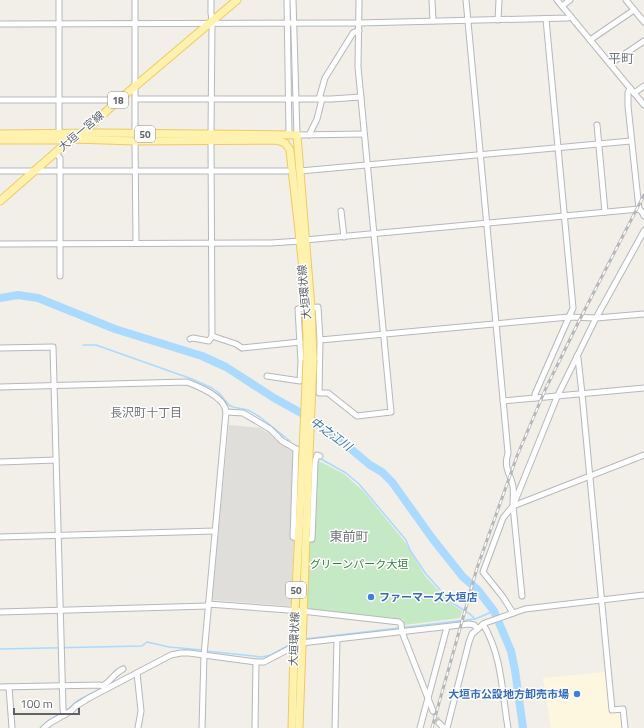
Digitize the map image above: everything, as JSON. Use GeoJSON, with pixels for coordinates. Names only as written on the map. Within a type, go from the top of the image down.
{"type":"FeatureCollection","features":[{"type":"Feature","properties":{"kind":"main road","name":"大垣一宮線"},"geometry":{"type":"LineString","coordinates":[[0,202],[34,171],[82,134],[115,103],[237,0]]}},
{"type":"Feature","properties":{"kind":"main road","name":"50"},"geometry":{"type":"LineString","coordinates":[[0,134],[82,134],[135,137]]}},
{"type":"Feature","properties":{"kind":"main road","name":"50"},"geometry":{"type":"LineString","coordinates":[[211,137],[277,140],[293,135]]}},
{"type":"Feature","properties":{"kind":"main road","name":"50"},"geometry":{"type":"LineString","coordinates":[[0,140],[293,135]]}},
{"type":"Feature","properties":{"kind":"main road","name":"50"},"geometry":{"type":"LineString","coordinates":[[290,150],[293,135]]}},
{"type":"Feature","properties":{"kind":"main road","name":"大垣環状線"},"geometry":{"type":"LineString","coordinates":[[293,135],[300,171],[302,240]]}},
{"type":"Feature","properties":{"kind":"main road"},"geometry":{"type":"LineString","coordinates":[[277,140],[285,143],[290,150]]}},
{"type":"Feature","properties":{"kind":"main road","name":"大垣環状線"},"geometry":{"type":"LineString","coordinates":[[290,150],[302,240],[308,308],[310,360],[302,451],[302,538],[299,611],[294,649],[292,728]]}},
{"type":"Feature","properties":{"kind":"main road","name":"大垣環状線"},"geometry":{"type":"LineString","coordinates":[[298,728],[301,643],[299,611]]}},
{"type":"Feature","properties":{"kind":"street"},"geometry":{"type":"LineString","coordinates":[[59,0],[59,134]]}},
{"type":"Feature","properties":{"kind":"street"},"geometry":{"type":"LineString","coordinates":[[135,0],[136,243]]}},
{"type":"Feature","properties":{"kind":"street"},"geometry":{"type":"LineString","coordinates":[[190,339],[193,338],[209,341],[212,336],[211,0]]}},
{"type":"Feature","properties":{"kind":"street"},"geometry":{"type":"LineString","coordinates":[[287,0],[289,99],[293,135]]}},
{"type":"Feature","properties":{"kind":"street"},"geometry":{"type":"LineString","coordinates":[[293,0],[296,99],[293,135]]}},
{"type":"Feature","properties":{"kind":"street"},"geometry":{"type":"LineString","coordinates":[[267,376],[300,381],[298,308],[318,307],[320,340],[319,393],[328,393],[357,416],[390,412],[358,67],[360,0]]}},
{"type":"Feature","properties":{"kind":"street"},"geometry":{"type":"LineString","coordinates":[[432,0],[432,22]]}},
{"type":"Feature","properties":{"kind":"street"},"geometry":{"type":"LineString","coordinates":[[466,0],[508,453],[506,462],[513,486],[513,506],[522,596]]}},
{"type":"Feature","properties":{"kind":"street"},"geometry":{"type":"LineString","coordinates":[[498,20],[499,0]]}},
{"type":"Feature","properties":{"kind":"street"},"geometry":{"type":"LineString","coordinates":[[557,0],[644,105]]}},
{"type":"Feature","properties":{"kind":"street"},"geometry":{"type":"LineString","coordinates":[[562,6],[570,0]]}},
{"type":"Feature","properties":{"kind":"street"},"geometry":{"type":"LineString","coordinates":[[626,0],[644,22]]}},
{"type":"Feature","properties":{"kind":"street"},"geometry":{"type":"LineString","coordinates":[[590,40],[634,10]]}},
{"type":"Feature","properties":{"kind":"street"},"geometry":{"type":"LineString","coordinates":[[0,24],[135,24],[211,22],[359,23],[546,19],[571,17]]}},
{"type":"Feature","properties":{"kind":"street"},"geometry":{"type":"LineString","coordinates":[[535,398],[535,394],[573,308],[546,19]]}},
{"type":"Feature","properties":{"kind":"street"},"geometry":{"type":"LineString","coordinates":[[309,135],[317,119],[325,78],[353,33],[359,30]]}},
{"type":"Feature","properties":{"kind":"street"},"geometry":{"type":"LineString","coordinates":[[610,64],[644,41]]}},
{"type":"Feature","properties":{"kind":"street"},"geometry":{"type":"LineString","coordinates":[[634,93],[644,86]]}},
{"type":"Feature","properties":{"kind":"street"},"geometry":{"type":"LineString","coordinates":[[0,244],[271,243],[605,212],[642,212],[631,141],[628,106],[628,93],[630,88]]}},
{"type":"Feature","properties":{"kind":"street"},"geometry":{"type":"LineString","coordinates":[[136,99],[211,100],[361,97]]}},
{"type":"Feature","properties":{"kind":"street"},"geometry":{"type":"LineString","coordinates":[[0,100],[112,100],[115,103]]}},
{"type":"Feature","properties":{"kind":"street"},"geometry":{"type":"LineString","coordinates":[[597,125],[605,212]]}},
{"type":"Feature","properties":{"kind":"street"},"geometry":{"type":"LineString","coordinates":[[293,135],[364,134]]}},
{"type":"Feature","properties":{"kind":"street"},"geometry":{"type":"LineString","coordinates":[[300,171],[631,141]]}},
{"type":"Feature","properties":{"kind":"street"},"geometry":{"type":"LineString","coordinates":[[56,153],[60,158],[60,276]]}},
{"type":"Feature","properties":{"kind":"street"},"geometry":{"type":"LineString","coordinates":[[0,171],[287,171]]}},
{"type":"Feature","properties":{"kind":"street"},"geometry":{"type":"LineString","coordinates":[[341,211],[344,237]]}},
{"type":"Feature","properties":{"kind":"street"},"geometry":{"type":"LineString","coordinates":[[511,614],[504,597],[483,572],[503,518],[513,506],[557,397],[596,318],[644,231]]}},
{"type":"Feature","properties":{"kind":"street"},"geometry":{"type":"LineString","coordinates":[[320,340],[569,317],[596,318],[644,314]]}},
{"type":"Feature","properties":{"kind":"street"},"geometry":{"type":"LineString","coordinates":[[212,336],[236,344],[242,348],[300,342]]}},
{"type":"Feature","properties":{"kind":"street"},"geometry":{"type":"LineString","coordinates":[[0,348],[53,347],[63,713]]}},
{"type":"Feature","properties":{"kind":"street"},"geometry":{"type":"LineString","coordinates":[[577,356],[582,394],[612,710],[623,709],[626,728]]}},
{"type":"Feature","properties":{"kind":"street"},"geometry":{"type":"LineString","coordinates":[[0,387],[187,382],[206,390],[218,398],[226,408],[204,655],[202,728]]}},
{"type":"Feature","properties":{"kind":"street"},"geometry":{"type":"LineString","coordinates":[[503,402],[644,388]]}},
{"type":"Feature","properties":{"kind":"street"},"geometry":{"type":"LineString","coordinates":[[226,412],[243,413],[270,430],[282,441],[302,451],[293,537],[312,539],[316,462],[317,455],[320,456]]}},
{"type":"Feature","properties":{"kind":"street"},"geometry":{"type":"LineString","coordinates":[[513,506],[644,455]]}},
{"type":"Feature","properties":{"kind":"street"},"geometry":{"type":"LineString","coordinates":[[0,462],[56,460]]}},
{"type":"Feature","properties":{"kind":"street"},"geometry":{"type":"LineString","coordinates":[[0,537],[215,531]]}},
{"type":"Feature","properties":{"kind":"street"},"geometry":{"type":"LineString","coordinates":[[439,723],[446,728],[469,642],[472,634],[484,624],[525,609],[644,596]]}},
{"type":"Feature","properties":{"kind":"street"},"geometry":{"type":"LineString","coordinates":[[0,612],[208,605],[299,611],[399,622],[433,711]]}},
{"type":"Feature","properties":{"kind":"street"},"geometry":{"type":"LineString","coordinates":[[301,643],[402,629],[447,627],[469,624],[478,628]]}},
{"type":"Feature","properties":{"kind":"street"},"geometry":{"type":"LineString","coordinates":[[484,624],[493,642],[498,658],[508,728]]}},
{"type":"Feature","properties":{"kind":"street"},"geometry":{"type":"LineString","coordinates":[[420,728],[447,627]]}},
{"type":"Feature","properties":{"kind":"street"},"geometry":{"type":"LineString","coordinates":[[335,728],[337,639]]}},
{"type":"Feature","properties":{"kind":"street"},"geometry":{"type":"LineString","coordinates":[[44,728],[50,725],[63,713],[89,698],[171,655],[181,653],[264,662],[289,649],[294,649]]}},
{"type":"Feature","properties":{"kind":"street"},"geometry":{"type":"LineString","coordinates":[[255,728],[256,662]]}},
{"type":"Feature","properties":{"kind":"street"},"geometry":{"type":"LineString","coordinates":[[0,687],[102,686],[107,683],[116,673],[123,669]]}},
{"type":"Feature","properties":{"kind":"street"},"geometry":{"type":"LineString","coordinates":[[137,673],[141,711],[138,728]]}},
{"type":"Feature","properties":{"kind":"street"},"geometry":{"type":"LineString","coordinates":[[8,687],[12,728]]}},
{"type":"Feature","properties":{"kind":"shaded area"},"geometry":{"type":"Polygon","coordinates":[[[229,425],[260,428],[293,451],[291,539],[294,540],[291,604],[289,606],[214,600],[212,598],[229,425]]]}},
{"type":"Feature","properties":{"kind":"shaded area","name":"大垣市公設地方卸売市場"},"geometry":{"type":"Polygon","coordinates":[[[606,672],[609,711],[621,710],[623,728],[551,728],[543,678],[606,672]]]}},
{"type":"Feature","properties":{"kind":"green space","name":"グリーンパーク大垣"},"geometry":{"type":"Polygon","coordinates":[[[317,460],[344,474],[363,491],[405,542],[425,576],[450,603],[462,611],[460,618],[404,625],[403,619],[310,609],[307,606],[310,542],[314,542],[317,460]]]}},
{"type":"Feature","properties":{"kind":"waterway","name":"中之江川"},"geometry":{"type":"LineString","coordinates":[[0,298],[18,295],[38,298],[115,329],[202,356],[226,367],[274,398],[303,414],[339,439],[370,465],[382,472],[392,482],[432,538],[463,577],[477,589],[494,611],[511,651],[523,728]]}},
{"type":"Feature","properties":{"kind":"waterway"},"geometry":{"type":"LineString","coordinates":[[83,345],[96,345],[192,379],[212,388],[219,393],[229,405],[248,410],[260,417],[290,441]]}},
{"type":"Feature","properties":{"kind":"waterway"},"geometry":{"type":"LineString","coordinates":[[321,459],[346,473],[359,484],[406,540],[410,550],[426,574],[451,602],[475,619]]}},
{"type":"Feature","properties":{"kind":"waterway"},"geometry":{"type":"LineString","coordinates":[[305,639],[475,619],[494,611]]}},
{"type":"Feature","properties":{"kind":"waterway"},"geometry":{"type":"LineString","coordinates":[[0,649],[142,646],[147,642],[169,647],[202,650]]}},
{"type":"Feature","properties":{"kind":"waterway"},"geometry":{"type":"LineString","coordinates":[[206,651],[262,657],[271,655],[289,645]]}},
{"type":"Feature","properties":{"kind":"waterway"},"geometry":{"type":"LineString","coordinates":[[171,653],[189,649]]}},
{"type":"Feature","properties":{"kind":"waterway"},"geometry":{"type":"LineString","coordinates":[[40,728],[49,720],[67,710],[77,701],[100,689]]}},
{"type":"Feature","properties":{"kind":"tunnel"},"geometry":{"type":"LineString","coordinates":[[433,711],[439,723]]}},
{"type":"Feature","properties":{"kind":"railway"},"geometry":{"type":"LineString","coordinates":[[432,728],[477,568],[517,456],[546,388],[644,195]]}},
{"type":"Feature","properties":{"kind":"place","name":"ファーマーズ大垣店"},"geometry":{"type":"Point","coordinates":[371,597]}},
{"type":"Feature","properties":{"kind":"place","name":"大垣市公設地方卸売市場"},"geometry":{"type":"Point","coordinates":[577,694]}},
{"type":"Feature","properties":{"kind":"district","name":"平町"},"geometry":{"type":"Point","coordinates":[621,58]}},
{"type":"Feature","properties":{"kind":"district","name":"長沢町十丁目"},"geometry":{"type":"Point","coordinates":[146,413]}},
{"type":"Feature","properties":{"kind":"district","name":"東前町"},"geometry":{"type":"Point","coordinates":[349,536]}}]}
